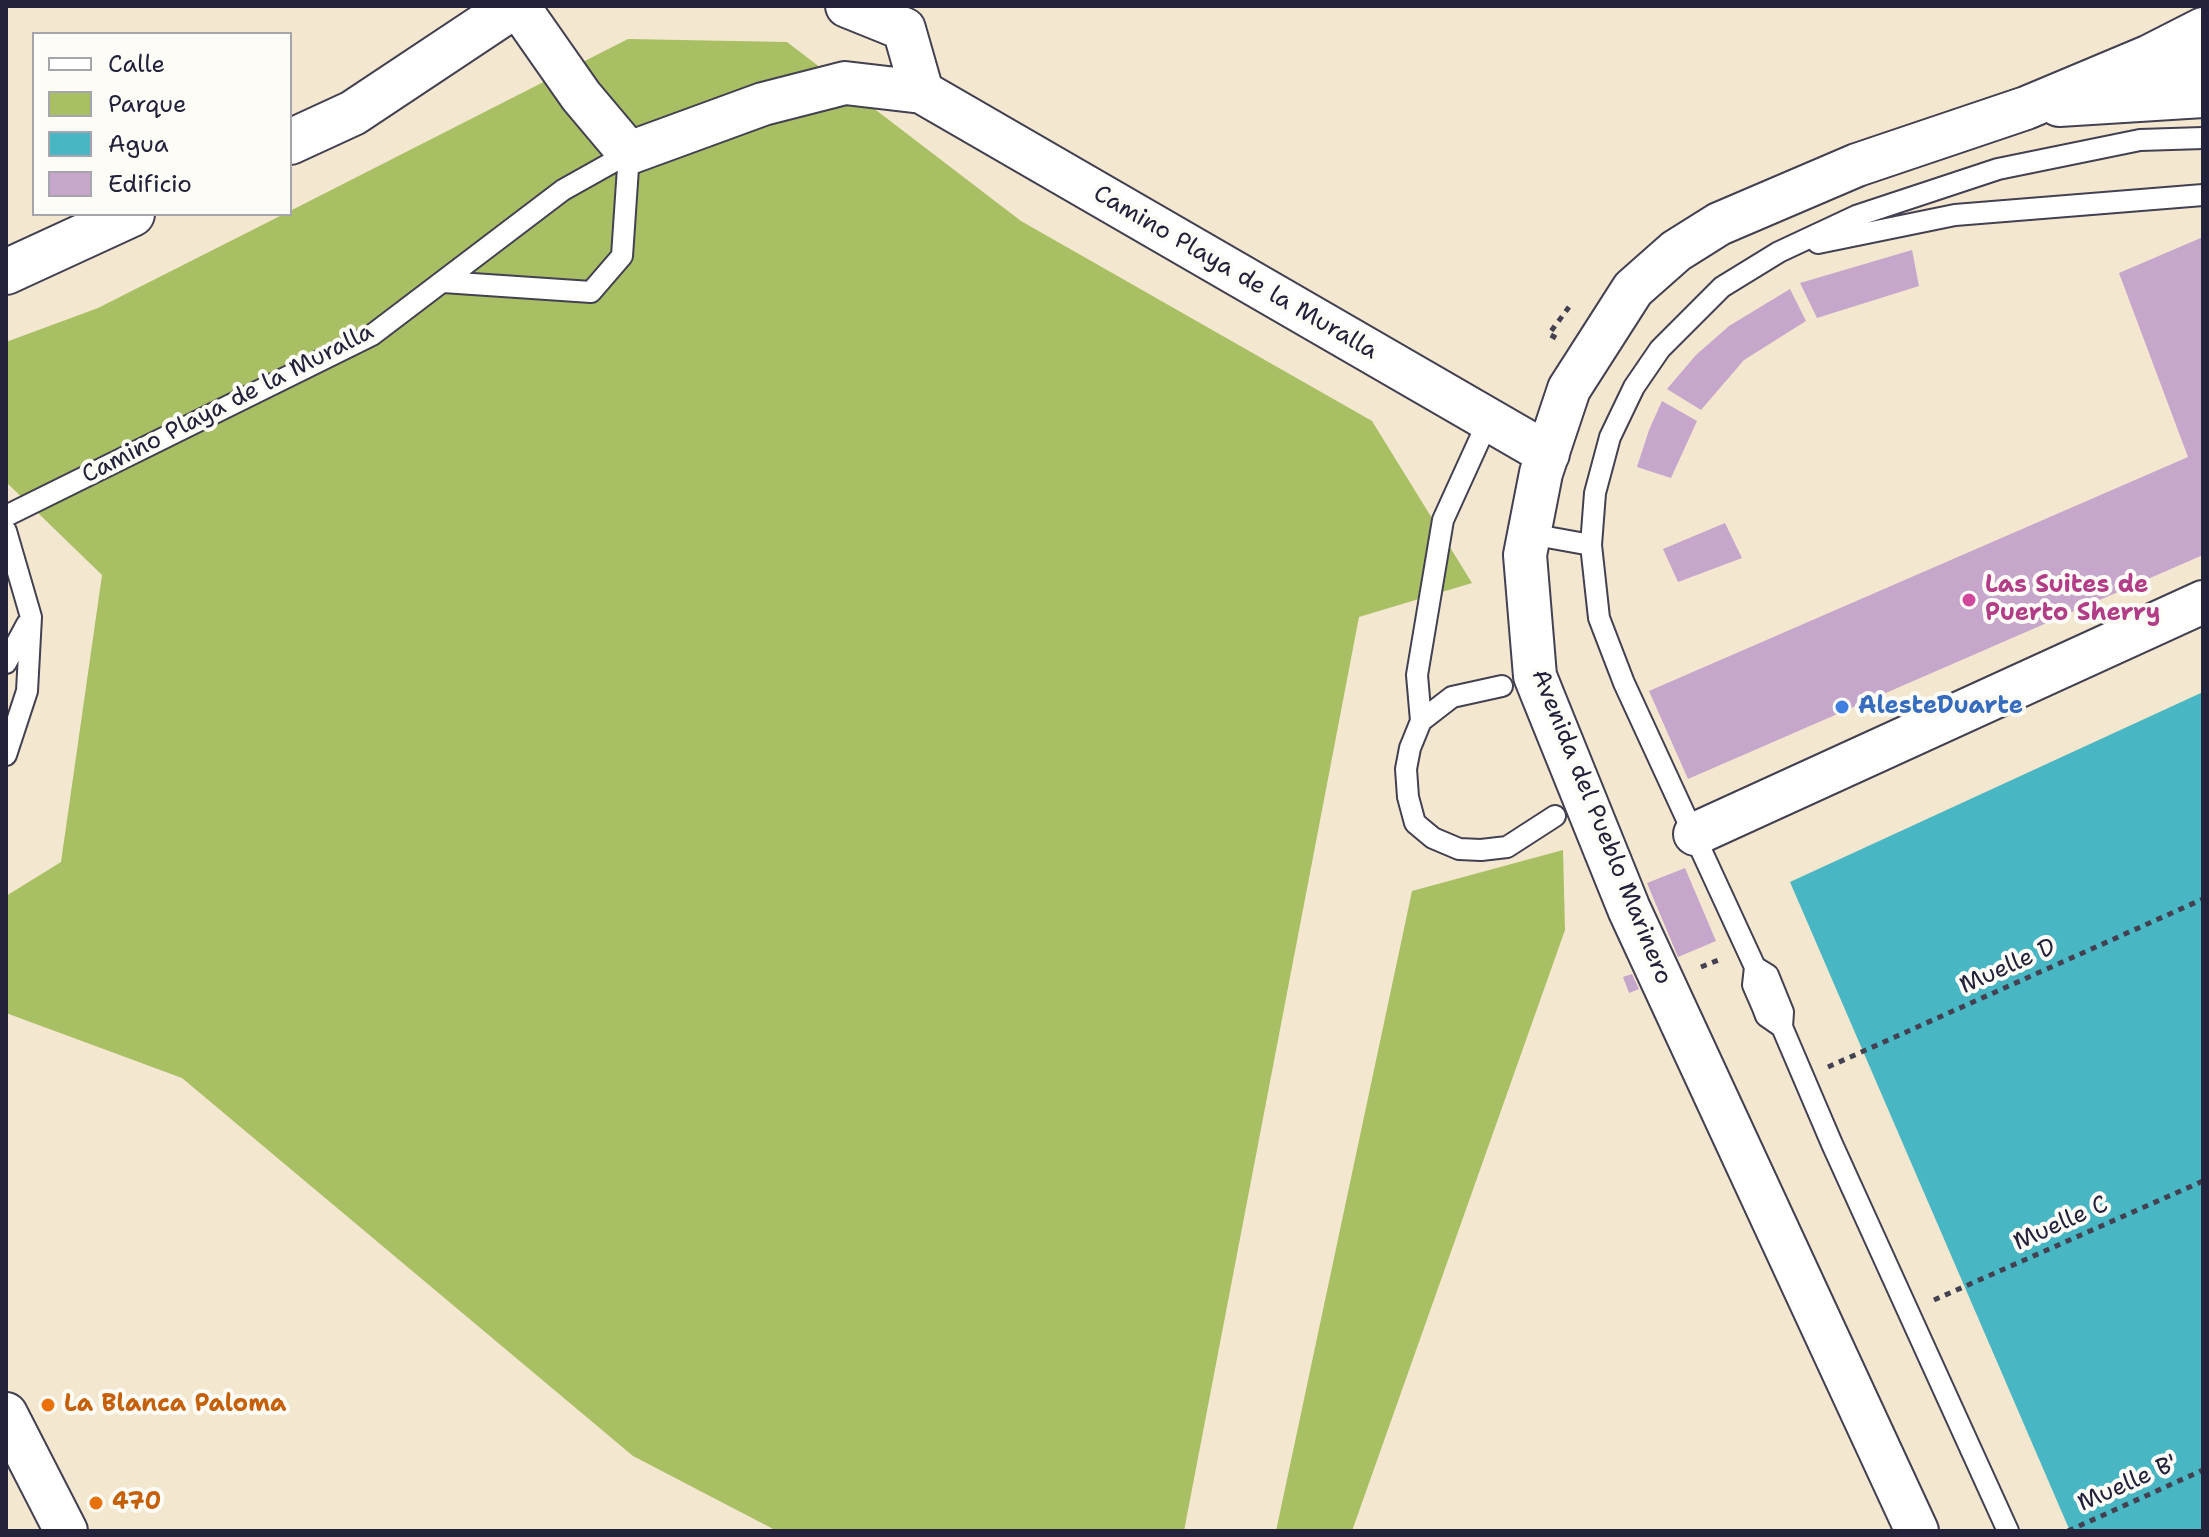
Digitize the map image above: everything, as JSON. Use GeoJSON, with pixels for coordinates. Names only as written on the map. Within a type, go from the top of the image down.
{"type":"FeatureCollection","features":[{"type":"Feature","properties":{"kind":"street"},"geometry":{"type":"LineString","coordinates":[[292,141],[353,113],[516,6],[581,96],[629,153]]}},
{"type":"Feature","properties":{"kind":"street"},"geometry":{"type":"LineString","coordinates":[[847,6],[904,29],[922,92]]}},
{"type":"Feature","properties":{"kind":"street","name":"Avenida del Pueblo Marinero"},"geometry":{"type":"LineString","coordinates":[[1917,1531],[1629,909],[1535,676],[1525,555],[1541,473],[1569,389],[1633,289],[1676,251],[1719,224],[1857,165],[2026,108],[2150,56],[2203,29]]}},
{"type":"Feature","properties":{"kind":"street","name":"Avenida del Pueblo Marinero"},"geometry":{"type":"LineString","coordinates":[[2091,103],[2125,87],[2189,66],[2203,66]]}},
{"type":"Feature","properties":{"kind":"street","name":"Camino Playa de la Muralla"},"geometry":{"type":"LineString","coordinates":[[629,153],[763,104],[845,83],[922,92],[1548,454]]}},
{"type":"Feature","properties":{"kind":"street","name":"Avenida del Pueblo Marinero"},"geometry":{"type":"LineString","coordinates":[[2026,108],[2203,96]]}},
{"type":"Feature","properties":{"kind":"street"},"geometry":{"type":"LineString","coordinates":[[6,272],[128,216]]}},
{"type":"Feature","properties":{"kind":"street"},"geometry":{"type":"LineString","coordinates":[[1695,834],[2203,602]]}},
{"type":"Feature","properties":{"kind":"street"},"geometry":{"type":"LineString","coordinates":[[6,1414],[66,1531]]}},
{"type":"Feature","properties":{"kind":"lane"},"geometry":{"type":"LineString","coordinates":[[2008,1531],[1782,1027],[1766,1016],[1753,985],[1755,967],[1747,947],[1624,683],[1599,618],[1591,545],[1595,493],[1610,437],[1634,387],[1660,349],[1722,287],[1779,252],[1856,216],[1998,169],[2140,140],[2203,138]]}},
{"type":"Feature","properties":{"kind":"lane","name":"Camino Playa de la Muralla"},"geometry":{"type":"LineString","coordinates":[[6,516],[372,335],[563,190],[629,153]]}},
{"type":"Feature","properties":{"kind":"lane"},"geometry":{"type":"LineString","coordinates":[[443,282],[591,292],[622,256],[629,153]]}},
{"type":"Feature","properties":{"kind":"lane"},"geometry":{"type":"LineString","coordinates":[[1779,252],[1955,215],[2203,195]]}},
{"type":"Feature","properties":{"kind":"lane"},"geometry":{"type":"LineString","coordinates":[[1489,419],[1443,520],[1417,675],[1421,721],[1410,748],[1406,769],[1408,797],[1415,823],[1433,838],[1459,849],[1507,847],[1555,816]]}},
{"type":"Feature","properties":{"kind":"lane"},"geometry":{"type":"LineString","coordinates":[[6,531],[31,617],[27,691],[6,755]]}},
{"type":"Feature","properties":{"kind":"lane"},"geometry":{"type":"LineString","coordinates":[[1530,534],[1591,545]]}},
{"type":"Feature","properties":{"kind":"lane"},"geometry":{"type":"LineString","coordinates":[[6,663],[31,617]]}},
{"type":"Feature","properties":{"kind":"lane"},"geometry":{"type":"LineString","coordinates":[[1421,721],[1452,697],[1502,686]]}},
{"type":"Feature","properties":{"kind":"path","name":"Muelle D"},"geometry":{"type":"LineString","coordinates":[[1827,1067],[2203,899]]}},
{"type":"Feature","properties":{"kind":"path"},"geometry":{"type":"LineString","coordinates":[[1663,984],[1747,947]]}},
{"type":"Feature","properties":{"kind":"path","name":"Muelle C"},"geometry":{"type":"LineString","coordinates":[[1933,1301],[2203,1181]]}},
{"type":"Feature","properties":{"kind":"path","name":"Muelle B'"},"geometry":{"type":"LineString","coordinates":[[2068,1531],[2203,1470]]}},
{"type":"Feature","properties":{"kind":"green space"},"geometry":{"type":"Polygon","coordinates":[[[628,39],[787,42],[1021,221],[1372,421],[1472,583],[1359,617],[1184,1531],[777,1531],[633,1456],[182,1078],[6,1013],[6,896],[61,862],[102,575],[6,482],[6,342],[98,308],[280,216],[292,216],[292,210],[628,39]]]}},
{"type":"Feature","properties":{"kind":"green space"},"geometry":{"type":"Polygon","coordinates":[[[1563,850],[1565,930],[1352,1531],[1276,1531],[1412,891],[1563,850]]]}},
{"type":"Feature","properties":{"kind":"water"},"geometry":{"type":"Polygon","coordinates":[[[2203,692],[2203,1531],[2070,1531],[1790,882],[2203,692]]]}},
{"type":"Feature","properties":{"kind":"building"},"geometry":{"type":"Polygon","coordinates":[[[2203,237],[2203,555],[1688,779],[1649,691],[2188,457],[2119,273],[2203,237]]]}},
{"type":"Feature","properties":{"kind":"building"},"geometry":{"type":"Polygon","coordinates":[[[1912,250],[1919,286],[1817,318],[1800,283],[1912,250]]]}},
{"type":"Feature","properties":{"kind":"building"},"geometry":{"type":"Polygon","coordinates":[[[1790,289],[1806,321],[1744,360],[1701,410],[1667,389],[1696,355],[1729,326],[1790,289]]]}},
{"type":"Feature","properties":{"kind":"building"},"geometry":{"type":"Polygon","coordinates":[[[1662,401],[1697,421],[1671,478],[1637,467],[1662,401]]]}},
{"type":"Feature","properties":{"kind":"building"},"geometry":{"type":"Polygon","coordinates":[[[1725,523],[1742,558],[1678,582],[1663,549],[1725,523]]]}},
{"type":"Feature","properties":{"kind":"building"},"geometry":{"type":"Polygon","coordinates":[[[1685,868],[1716,941],[1678,957],[1647,883],[1685,868]]]}},
{"type":"Feature","properties":{"kind":"building"},"geometry":{"type":"Polygon","coordinates":[[[1632,974],[1639,989],[1629,993],[1623,977],[1632,974]]]}},
{"type":"Feature","properties":{"kind":"place","name":"Las Suites de Puerto Sherry"},"geometry":{"type":"Point","coordinates":[1969,600]}},
{"type":"Feature","properties":{"kind":"place","name":"AlesteDuarte"},"geometry":{"type":"Point","coordinates":[1842,707]}},
{"type":"Feature","properties":{"kind":"place","name":"La Blanca Paloma"},"geometry":{"type":"Point","coordinates":[48,1405]}},
{"type":"Feature","properties":{"kind":"place","name":"470"},"geometry":{"type":"Point","coordinates":[96,1503]}}]}
